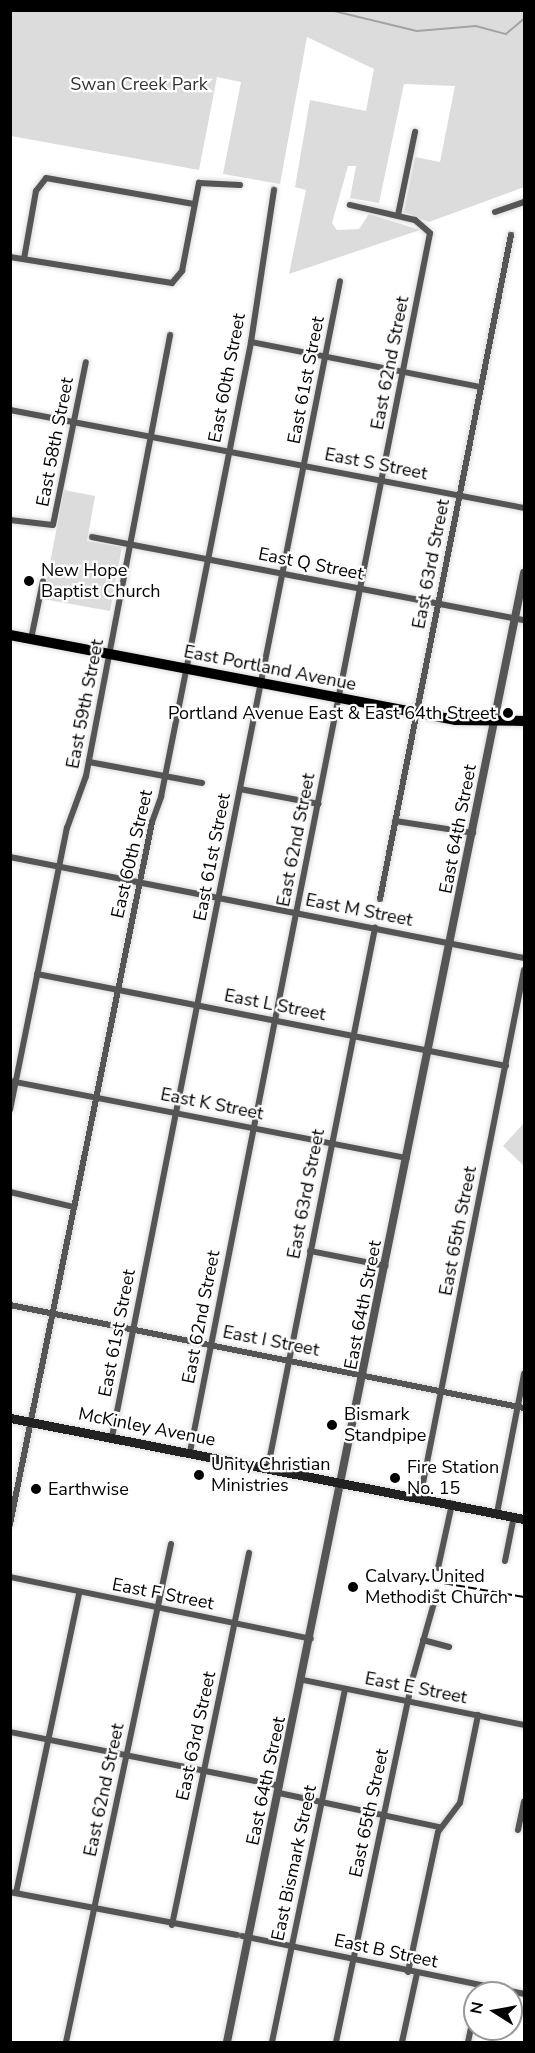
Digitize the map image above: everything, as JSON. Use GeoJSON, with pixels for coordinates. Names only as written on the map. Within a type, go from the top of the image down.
{"type":"FeatureCollection","features":[{"type":"Feature","properties":{"kind":"main road","name":"East Portland Avenue"},"geometry":{"type":"LineString","coordinates":[[10,635],[416,712],[494,722],[525,721]]}},
{"type":"Feature","properties":{"kind":"main road","name":"McKinley Avenue"},"geometry":{"type":"LineString","coordinates":[[10,1418],[525,1518]]}},
{"type":"Feature","properties":{"kind":"street"},"geometry":{"type":"LineString","coordinates":[[350,205],[398,215],[415,132]]}},
{"type":"Feature","properties":{"kind":"street"},"geometry":{"type":"LineString","coordinates":[[24,259],[36,191],[46,178],[194,204]]}},
{"type":"Feature","properties":{"kind":"street"},"geometry":{"type":"LineString","coordinates":[[10,257],[174,282],[182,271],[194,204],[203,180],[240,185]]}},
{"type":"Feature","properties":{"kind":"street","name":"East 60th Street"},"geometry":{"type":"LineString","coordinates":[[10,1524],[208,560],[251,342],[274,190]]}},
{"type":"Feature","properties":{"kind":"street"},"geometry":{"type":"LineString","coordinates":[[495,212],[525,202]]}},
{"type":"Feature","properties":{"kind":"street","name":"East 62nd Street"},"geometry":{"type":"LineString","coordinates":[[190,1452],[430,233],[398,215]]}},
{"type":"Feature","properties":{"kind":"street","name":"East 63rd Street"},"geometry":{"type":"LineString","coordinates":[[380,899],[511,235]]}},
{"type":"Feature","properties":{"kind":"street","name":"East 61st Street"},"geometry":{"type":"LineString","coordinates":[[112,1437],[339,281]]}},
{"type":"Feature","properties":{"kind":"street","name":"East 59th Street"},"geometry":{"type":"LineString","coordinates":[[10,1110],[13,1081],[60,866],[89,762],[170,335]]}},
{"type":"Feature","properties":{"kind":"street"},"geometry":{"type":"LineString","coordinates":[[251,342],[481,387]]}},
{"type":"Feature","properties":{"kind":"street","name":"East 58th Street"},"geometry":{"type":"LineString","coordinates":[[10,520],[51,526],[86,362]]}},
{"type":"Feature","properties":{"kind":"street","name":"East S Street"},"geometry":{"type":"LineString","coordinates":[[10,410],[525,508]]}},
{"type":"Feature","properties":{"kind":"street","name":"East Q Street"},"geometry":{"type":"LineString","coordinates":[[92,537],[525,620]]}},
{"type":"Feature","properties":{"kind":"street","name":"East 64th Street"},"geometry":{"type":"LineString","coordinates":[[227,2043],[243,1936],[280,1790],[344,1482],[525,573]]}},
{"type":"Feature","properties":{"kind":"street"},"geometry":{"type":"LineString","coordinates":[[31,639],[43,581]]}},
{"type":"Feature","properties":{"kind":"street"},"geometry":{"type":"LineString","coordinates":[[89,762],[202,783]]}},
{"type":"Feature","properties":{"kind":"street"},"geometry":{"type":"LineString","coordinates":[[240,789],[319,804]]}},
{"type":"Feature","properties":{"kind":"street"},"geometry":{"type":"LineString","coordinates":[[395,821],[473,833]]}},
{"type":"Feature","properties":{"kind":"street","name":"East M Street"},"geometry":{"type":"LineString","coordinates":[[10,857],[525,958]]}},
{"type":"Feature","properties":{"kind":"street","name":"East 63rd Street"},"geometry":{"type":"LineString","coordinates":[[268,1467],[375,928]]}},
{"type":"Feature","properties":{"kind":"street","name":"East 65th Street"},"geometry":{"type":"LineString","coordinates":[[420,1498],[525,970]]}},
{"type":"Feature","properties":{"kind":"street","name":"East L Street"},"geometry":{"type":"LineString","coordinates":[[37,974],[506,1066]]}},
{"type":"Feature","properties":{"kind":"street","name":"East K Street"},"geometry":{"type":"LineString","coordinates":[[13,1081],[408,1158]]}},
{"type":"Feature","properties":{"kind":"street"},"geometry":{"type":"LineString","coordinates":[[10,1192],[74,1207]]}},
{"type":"Feature","properties":{"kind":"street"},"geometry":{"type":"LineString","coordinates":[[310,1251],[386,1266]]}},
{"type":"Feature","properties":{"kind":"street","name":"East I Street"},"geometry":{"type":"LineString","coordinates":[[10,1305],[521,1407]]}},
{"type":"Feature","properties":{"kind":"street"},"geometry":{"type":"LineString","coordinates":[[497,1513],[521,1407],[525,1374]]}},
{"type":"Feature","properties":{"kind":"street"},"geometry":{"type":"LineString","coordinates":[[438,1568],[452,1504]]}},
{"type":"Feature","properties":{"kind":"street"},"geometry":{"type":"LineString","coordinates":[[505,1561],[514,1516]]}},
{"type":"Feature","properties":{"kind":"street","name":"East 62nd Street"},"geometry":{"type":"LineString","coordinates":[[66,2043],[171,1544]]}},
{"type":"Feature","properties":{"kind":"street","name":"East 63rd Street"},"geometry":{"type":"LineString","coordinates":[[172,1925],[249,1553]]}},
{"type":"Feature","properties":{"kind":"street","name":"East F Street"},"geometry":{"type":"LineString","coordinates":[[10,1577],[311,1639]]}},
{"type":"Feature","properties":{"kind":"street","name":"East 65th Street"},"geometry":{"type":"LineString","coordinates":[[336,2043],[407,1702],[437,1592]]}},
{"type":"Feature","properties":{"kind":"street"},"geometry":{"type":"LineString","coordinates":[[13,1892],[79,1593]]}},
{"type":"Feature","properties":{"kind":"street"},"geometry":{"type":"LineString","coordinates":[[423,1640],[449,1647]]}},
{"type":"Feature","properties":{"kind":"street","name":"East E Street"},"geometry":{"type":"LineString","coordinates":[[303,1680],[525,1725]]}},
{"type":"Feature","properties":{"kind":"street","name":"East Bismark Street"},"geometry":{"type":"LineString","coordinates":[[272,2043],[345,1689]]}},
{"type":"Feature","properties":{"kind":"street"},"geometry":{"type":"LineString","coordinates":[[408,1972],[439,1827],[460,1803],[478,1715]]}},
{"type":"Feature","properties":{"kind":"street"},"geometry":{"type":"LineString","coordinates":[[10,1732],[204,1772],[321,1802],[439,1827]]}},
{"type":"Feature","properties":{"kind":"street"},"geometry":{"type":"LineString","coordinates":[[518,1830],[525,1802]]}},
{"type":"Feature","properties":{"kind":"street","name":"East B Street"},"geometry":{"type":"LineString","coordinates":[[13,1892],[172,1925],[243,1936],[463,1982]]}},
{"type":"Feature","properties":{"kind":"street"},"geometry":{"type":"LineString","coordinates":[[402,2043],[417,1973]]}},
{"type":"Feature","properties":{"kind":"green space","name":"Swan Creek Park"},"geometry":{"type":"Polygon","coordinates":[[[10,11],[524,11],[524,187],[429,222],[404,212],[415,157],[440,162],[455,86],[404,84],[379,203],[350,198],[356,166],[348,166],[332,223],[337,230],[359,229],[369,214],[420,230],[289,274],[306,190],[295,187],[310,100],[366,111],[374,69],[307,37],[280,184],[223,174],[241,82],[217,77],[199,170],[11,136],[10,11]]]}},
{"type":"Feature","properties":{"kind":"green space"},"geometry":{"type":"Polygon","coordinates":[[[64,490],[95,496],[87,541],[122,547],[110,611],[43,599],[64,490]]]}},
{"type":"Feature","properties":{"kind":"green space"},"geometry":{"type":"Polygon","coordinates":[[[524,1123],[524,1166],[503,1146],[524,1123]]]}},
{"type":"Feature","properties":{"kind":"waterway"},"geometry":{"type":"LineString","coordinates":[[330,10],[417,31],[476,26],[506,34],[524,19]]}},
{"type":"Feature","properties":{"kind":"railway"},"geometry":{"type":"LineString","coordinates":[[385,1573],[524,1597]]}},
{"type":"Feature","properties":{"kind":"place","name":"New Hope Baptist Church"},"geometry":{"type":"Point","coordinates":[29,581]}},
{"type":"Feature","properties":{"kind":"place","name":"Portland Avenue East & East 64th Street"},"geometry":{"type":"Point","coordinates":[508,713]}},
{"type":"Feature","properties":{"kind":"place","name":"Bismark Standpipe"},"geometry":{"type":"Point","coordinates":[332,1425]}},
{"type":"Feature","properties":{"kind":"place","name":"Unity Christian Ministries"},"geometry":{"type":"Point","coordinates":[199,1475]}},
{"type":"Feature","properties":{"kind":"place","name":"Fire Station No. 15"},"geometry":{"type":"Point","coordinates":[395,1478]}},
{"type":"Feature","properties":{"kind":"place","name":"Earthwise"},"geometry":{"type":"Point","coordinates":[36,1489]}},
{"type":"Feature","properties":{"kind":"place","name":"Calvary United Methodist Church"},"geometry":{"type":"Point","coordinates":[353,1587]}}]}
